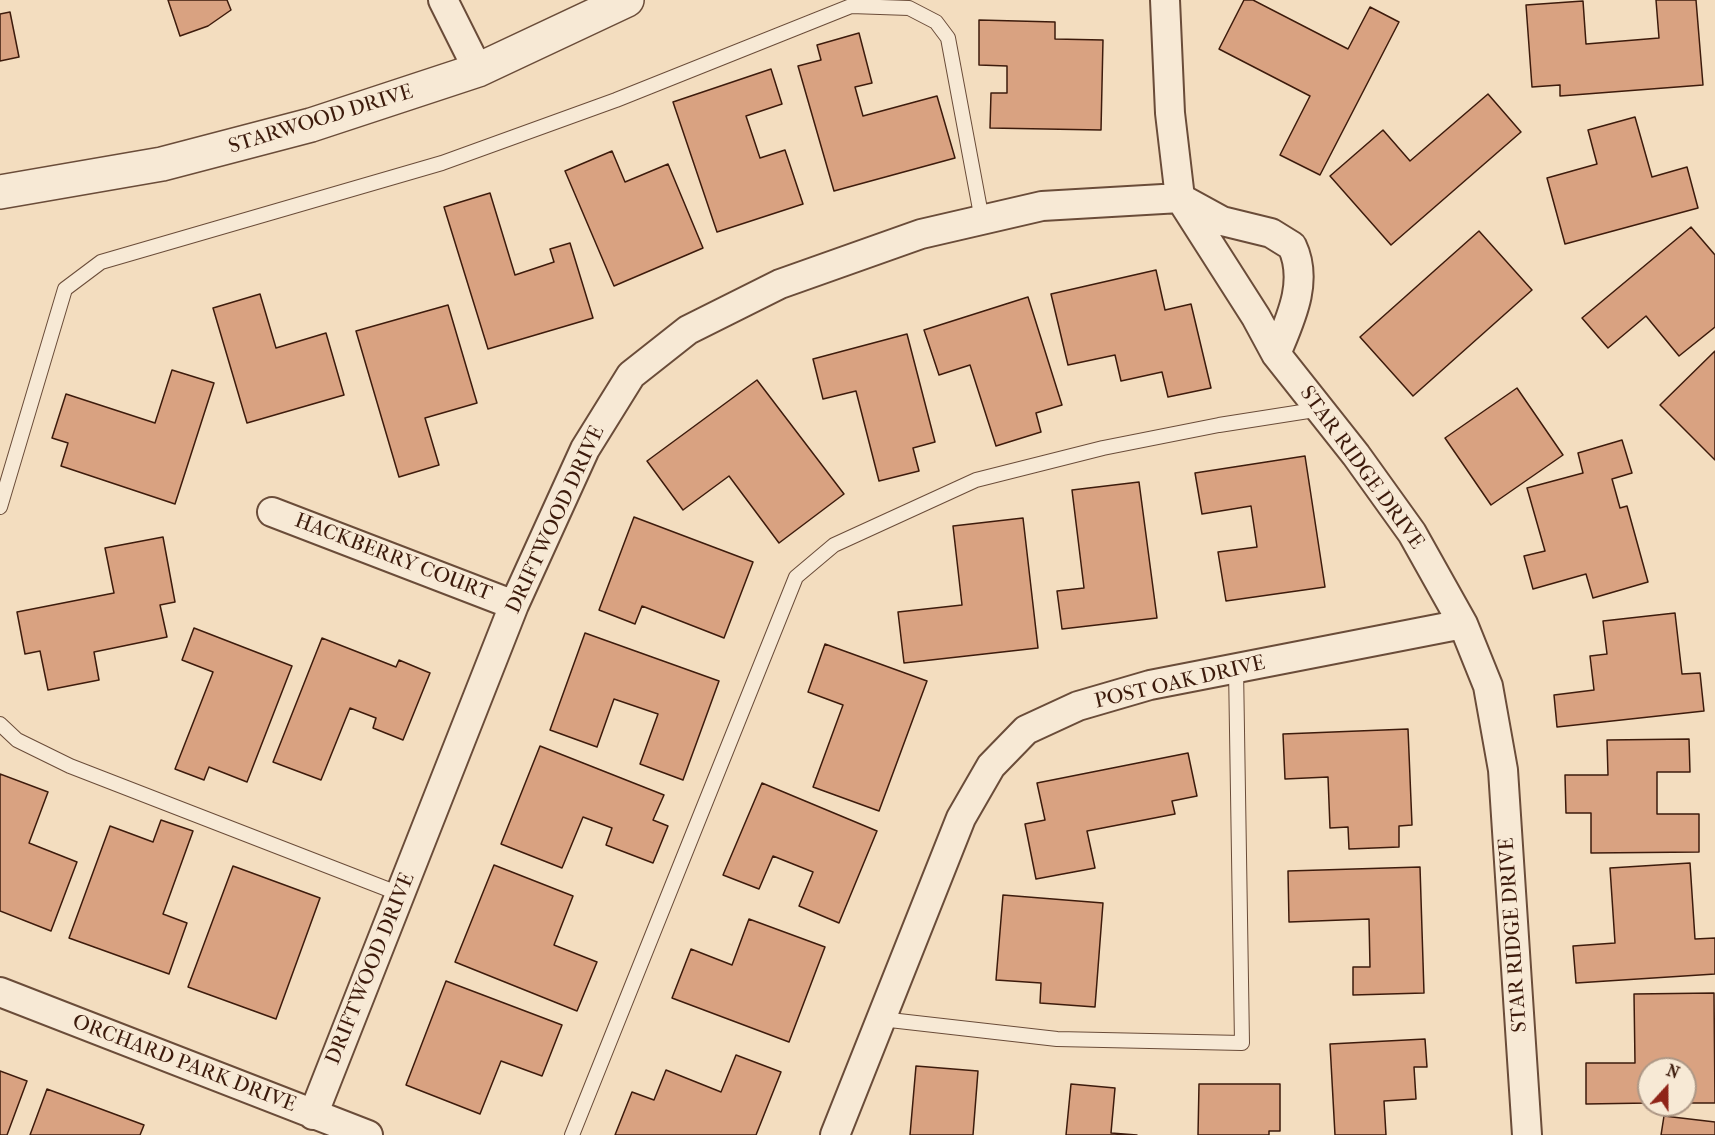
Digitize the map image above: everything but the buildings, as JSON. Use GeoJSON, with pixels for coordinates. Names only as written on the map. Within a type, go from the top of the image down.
{"type":"FeatureCollection","features":[{"type":"Feature","properties":{"kind":"street"},"geometry":{"type":"LineString","coordinates":[[443,0],[478,70]]}},
{"type":"Feature","properties":{"kind":"street","name":"STARWOOD DRIVE"},"geometry":{"type":"LineString","coordinates":[[0,192],[100,176],[224,149],[310,125],[478,70],[627,0]]}},
{"type":"Feature","properties":{"kind":"street","name":"STAR RIDGE DRIVE"},"geometry":{"type":"LineString","coordinates":[[1165,0],[1170,113],[1180,198],[1256,317],[1276,354],[1321,409],[1412,533],[1462,624],[1488,686],[1503,770],[1527,1135]]}},
{"type":"Feature","properties":{"kind":"street"},"geometry":{"type":"LineString","coordinates":[[1180,198],[1222,221],[1271,233],[1292,246],[1300,268],[1299,282],[1288,326],[1276,354]]}},
{"type":"Feature","properties":{"kind":"street","name":"DRIFTWOOD DRIVE"},"geometry":{"type":"LineString","coordinates":[[313,1115],[514,604],[585,449],[631,375],[688,330],[780,284],[921,234],[1042,206],[1180,198]]}},
{"type":"Feature","properties":{"kind":"street","name":"HACKBERRY COURT"},"geometry":{"type":"LineString","coordinates":[[272,512],[514,604]]}},
{"type":"Feature","properties":{"kind":"street","name":"POST OAK DRIVE"},"geometry":{"type":"LineString","coordinates":[[835,1135],[961,818],[991,766],[1026,730],[1078,706],[1150,685],[1462,624]]}},
{"type":"Feature","properties":{"kind":"street","name":"ORCHARD PARK DRIVE"},"geometry":{"type":"LineString","coordinates":[[0,992],[368,1135]]}},
{"type":"Feature","properties":{"kind":"lane"},"geometry":{"type":"LineString","coordinates":[[0,507],[65,289],[101,262],[442,163],[616,100],[851,6],[909,8],[936,22],[948,38],[982,220]]}},
{"type":"Feature","properties":{"kind":"lane"},"geometry":{"type":"LineString","coordinates":[[572,1135],[796,577],[834,545],[976,480],[1103,448],[1219,425],[1321,409]]}},
{"type":"Feature","properties":{"kind":"lane"},"geometry":{"type":"LineString","coordinates":[[881,1019],[1057,1039],[1242,1043],[1236,668]]}},
{"type":"Feature","properties":{"kind":"lane"},"geometry":{"type":"LineString","coordinates":[[0,724],[17,740],[70,765],[400,894]]}}]}
